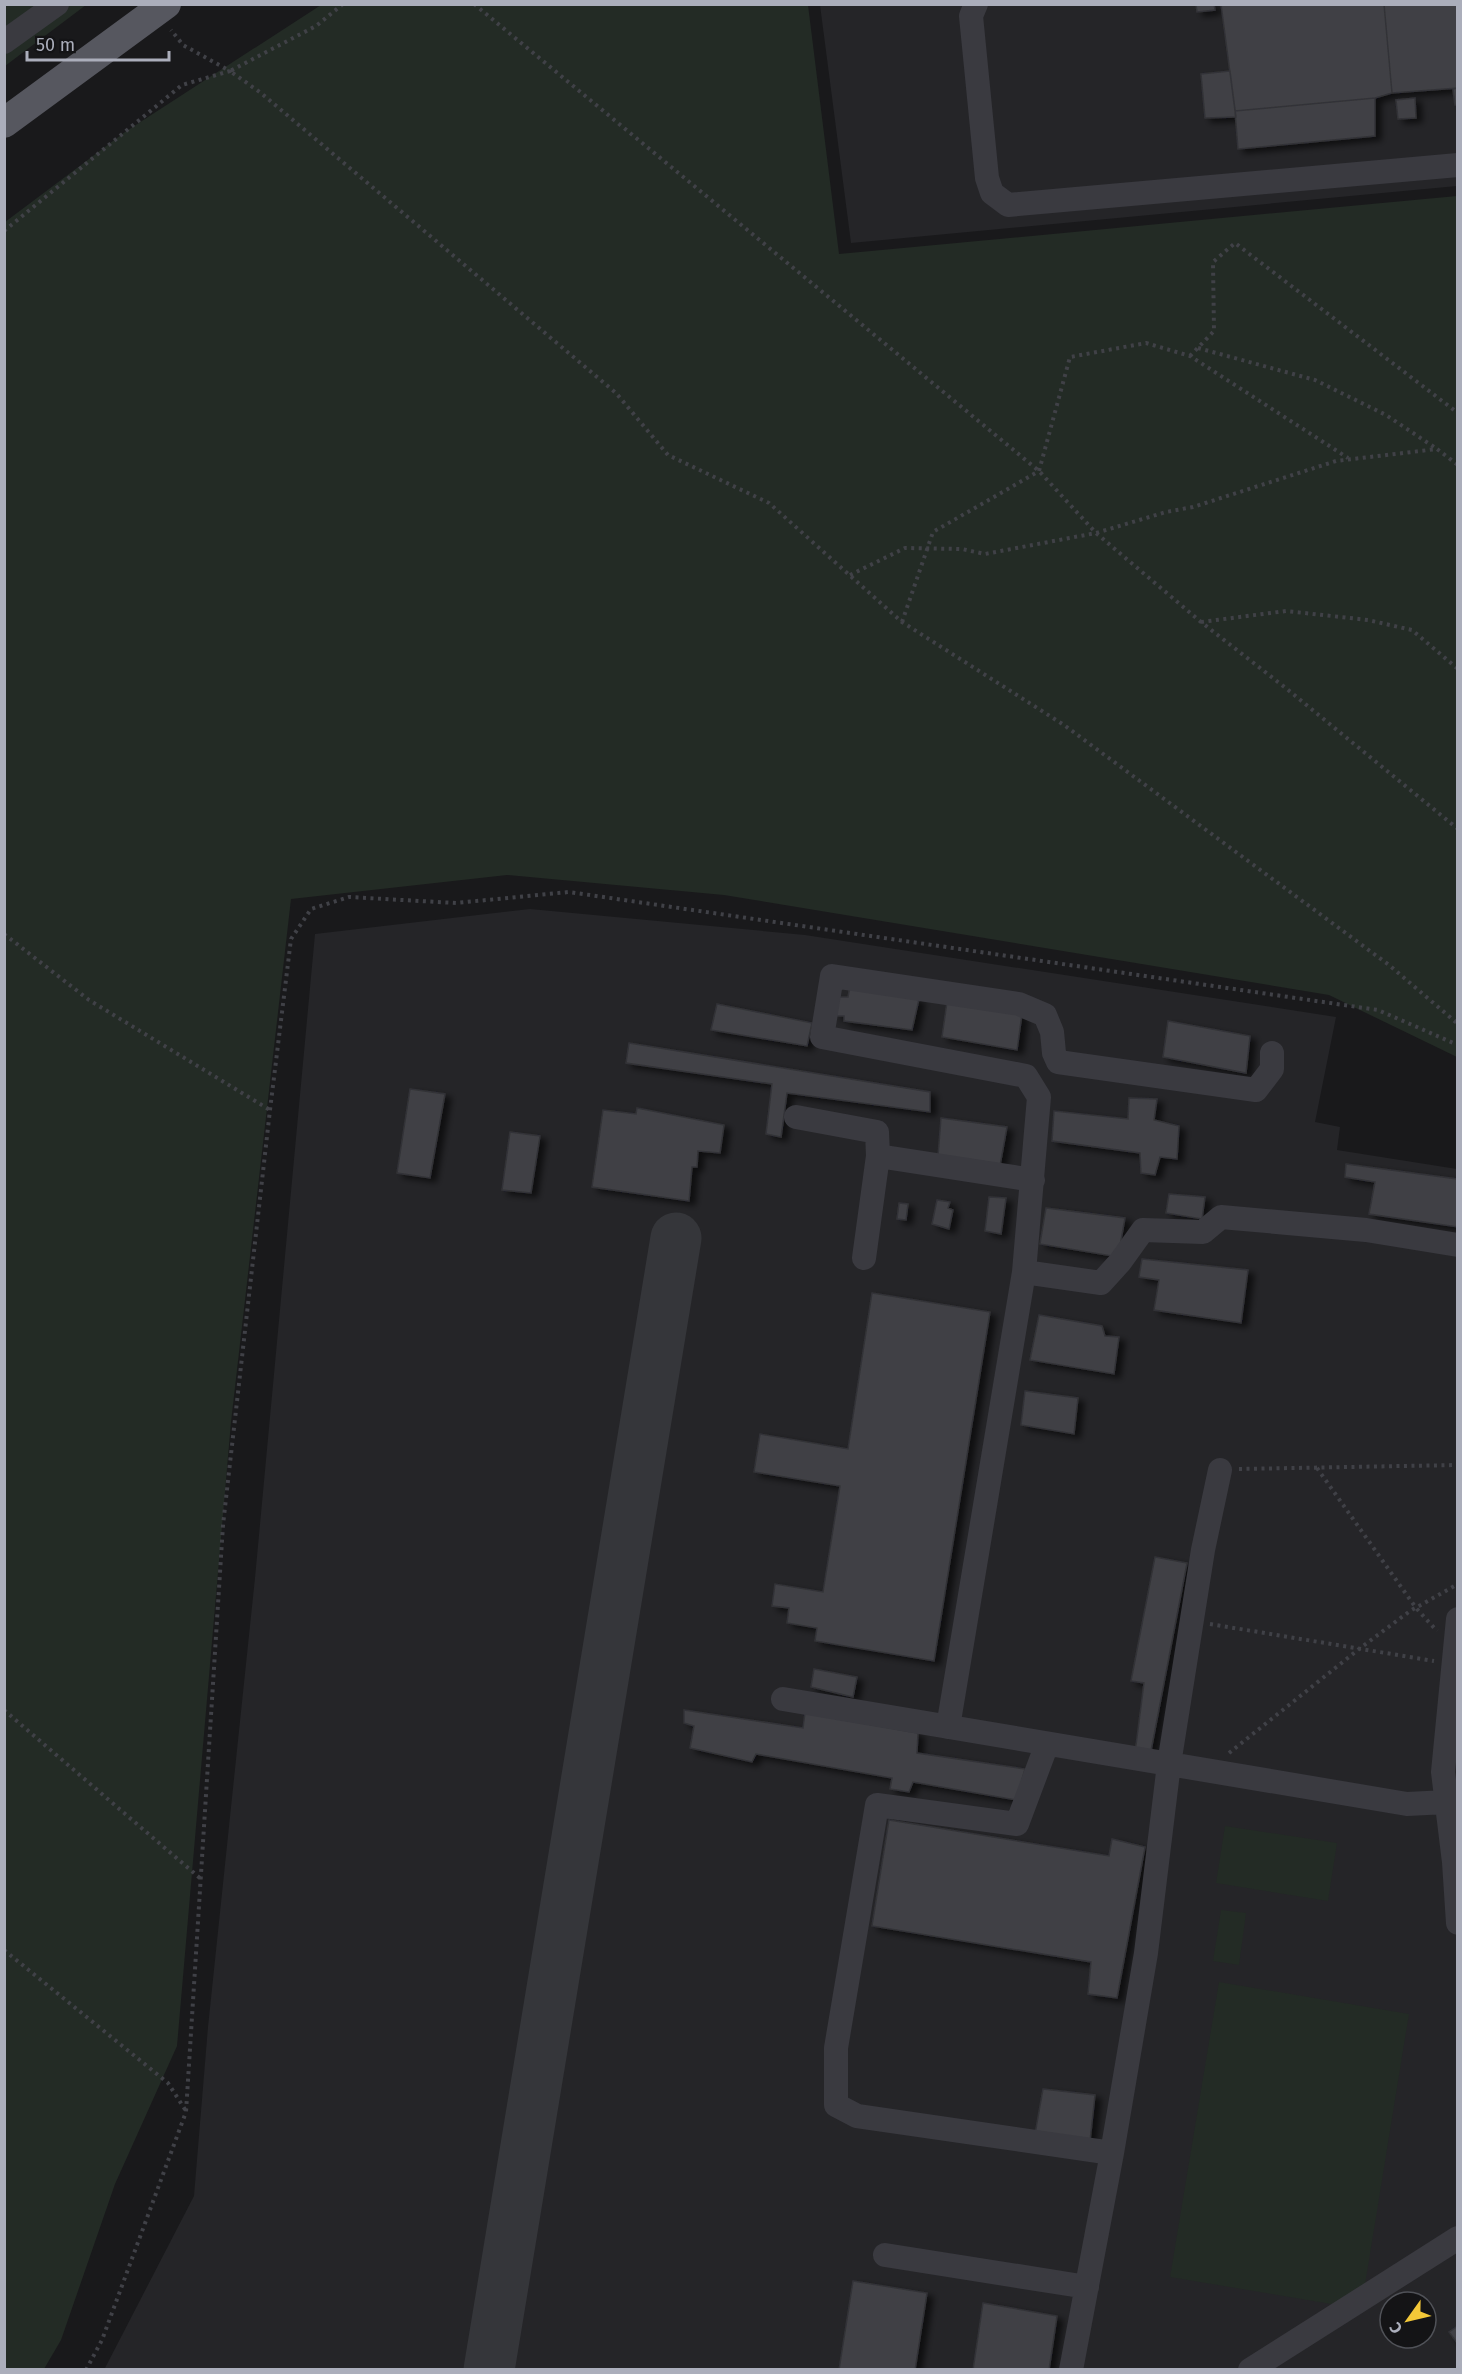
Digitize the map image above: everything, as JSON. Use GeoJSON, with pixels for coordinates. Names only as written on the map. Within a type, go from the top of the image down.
{"type":"FeatureCollection","features":[{"type":"Feature","properties":{"kind":"main road"},"geometry":{"type":"LineString","coordinates":[[4,123],[161,8]]}},
{"type":"Feature","properties":{"kind":"street"},"geometry":{"type":"LineString","coordinates":[[8,32],[57,4]]}},
{"type":"Feature","properties":{"kind":"street"},"geometry":{"type":"LineString","coordinates":[[976,4],[971,16],[987,178],[992,193],[1008,205],[1458,165]]}},
{"type":"Feature","properties":{"kind":"street"},"geometry":{"type":"LineString","coordinates":[[948,1727],[1024,1272],[1039,1097],[1026,1076],[822,1037],[832,976],[1018,1004],[1044,1015],[1052,1032],[1054,1053],[1058,1062]]}},
{"type":"Feature","properties":{"kind":"street"},"geometry":{"type":"LineString","coordinates":[[1031,1084],[1058,1062],[1256,1090],[1272,1069],[1272,1053]]}},
{"type":"Feature","properties":{"kind":"street"},"geometry":{"type":"LineString","coordinates":[[796,1117],[877,1132],[878,1155],[864,1258]]}},
{"type":"Feature","properties":{"kind":"street"},"geometry":{"type":"LineString","coordinates":[[878,1155],[1033,1180]]}},
{"type":"Feature","properties":{"kind":"street"},"geometry":{"type":"LineString","coordinates":[[1024,1272],[1101,1283],[1120,1262],[1143,1230],[1203,1232],[1221,1217],[1366,1230],[1458,1245]]}},
{"type":"Feature","properties":{"kind":"street"},"geometry":{"type":"LineString","coordinates":[[1071,2370],[1112,2153],[1146,1953],[1168,1764],[1220,1470]]}},
{"type":"Feature","properties":{"kind":"street"},"geometry":{"type":"LineString","coordinates":[[1458,1619],[1443,1772],[1454,1862],[1458,1923]]}},
{"type":"Feature","properties":{"kind":"street"},"geometry":{"type":"LineString","coordinates":[[783,1699],[1407,1804],[1447,1802]]}},
{"type":"Feature","properties":{"kind":"street"},"geometry":{"type":"LineString","coordinates":[[1047,1744],[1017,1824],[877,1805],[837,2048],[836,2105],[857,2116],[1112,2153]]}},
{"type":"Feature","properties":{"kind":"street"},"geometry":{"type":"LineString","coordinates":[[1250,2370],[1458,2238]]}},
{"type":"Feature","properties":{"kind":"street"},"geometry":{"type":"LineString","coordinates":[[885,2255],[1087,2287]]}},
{"type":"Feature","properties":{"kind":"path"},"geometry":{"type":"LineString","coordinates":[[4,231],[182,85],[230,71],[316,26],[343,4]]}},
{"type":"Feature","properties":{"kind":"path"},"geometry":{"type":"LineString","coordinates":[[474,4],[1039,471],[1096,533],[1201,622],[1458,829]]}},
{"type":"Feature","properties":{"kind":"path"},"geometry":{"type":"LineString","coordinates":[[161,8],[183,45],[230,71],[261,93],[616,393],[668,455],[769,504],[902,622],[1064,725],[1389,965],[1458,1024]]}},
{"type":"Feature","properties":{"kind":"path"},"geometry":{"type":"LineString","coordinates":[[1190,356],[1214,331],[1213,262],[1235,243],[1458,413]]}},
{"type":"Feature","properties":{"kind":"path"},"geometry":{"type":"LineString","coordinates":[[902,622],[933,532],[1039,471],[1070,357],[1146,343],[1190,356],[1348,458]]}},
{"type":"Feature","properties":{"kind":"path"},"geometry":{"type":"LineString","coordinates":[[1197,347],[1315,380],[1386,415],[1458,465]]}},
{"type":"Feature","properties":{"kind":"path"},"geometry":{"type":"LineString","coordinates":[[850,575],[905,548],[962,549],[985,554],[1096,533],[1167,512],[1193,507],[1348,458],[1437,449]]}},
{"type":"Feature","properties":{"kind":"path"},"geometry":{"type":"LineString","coordinates":[[1201,622],[1286,611],[1368,620],[1412,630],[1458,669]]}},
{"type":"Feature","properties":{"kind":"path"},"geometry":{"type":"LineString","coordinates":[[86,2370],[102,2340],[186,2112],[223,1525],[291,939],[311,909],[349,897],[456,903],[570,892],[1378,1010],[1458,1045]]}},
{"type":"Feature","properties":{"kind":"path"},"geometry":{"type":"LineString","coordinates":[[4,934],[89,1000],[270,1110]]}},
{"type":"Feature","properties":{"kind":"path"},"geometry":{"type":"LineString","coordinates":[[1220,1470],[1458,1465]]}},
{"type":"Feature","properties":{"kind":"path"},"geometry":{"type":"LineString","coordinates":[[1316,1468],[1453,1657]]}},
{"type":"Feature","properties":{"kind":"path"},"geometry":{"type":"LineString","coordinates":[[1207,1771],[1359,1649],[1416,1608],[1458,1584]]}},
{"type":"Feature","properties":{"kind":"path"},"geometry":{"type":"LineString","coordinates":[[1192,1621],[1359,1649],[1453,1657]]}},
{"type":"Feature","properties":{"kind":"path"},"geometry":{"type":"LineString","coordinates":[[4,1710],[201,1879]]}},
{"type":"Feature","properties":{"kind":"path"},"geometry":{"type":"LineString","coordinates":[[4,1950],[168,2083],[186,2112]]}},
{"type":"Feature","properties":{"kind":"shaded area"},"geometry":{"type":"Polygon","coordinates":[[[5,5],[86,5],[5,66],[5,5]]]}},
{"type":"Feature","properties":{"kind":"shaded area"},"geometry":{"type":"Polygon","coordinates":[[[321,5],[808,5],[839,254],[1457,196],[1457,1057],[1329,995],[724,895],[507,875],[291,899],[231,1422],[177,2046],[115,2184],[61,2340],[44,2369],[5,2369],[5,222],[125,132],[321,5]]]}},
{"type":"Feature","properties":{"kind":"shaded area"},"geometry":{"type":"Polygon","coordinates":[[[820,5],[1457,5],[1457,186],[851,243],[820,5]]]}},
{"type":"Feature","properties":{"kind":"shaded area"},"geometry":{"type":"Polygon","coordinates":[[[530,909],[805,935],[1336,1017],[1315,1122],[1340,1127],[1337,1150],[1457,1169],[1457,2369],[104,2370],[194,2196],[208,2027],[255,1578],[315,934],[530,909]]]}},
{"type":"Feature","properties":{"kind":"shaded area"},"geometry":{"type":"Polygon","coordinates":[[[1225,1826],[1337,1843],[1328,1901],[1216,1883],[1225,1826]]]}},
{"type":"Feature","properties":{"kind":"shaded area"},"geometry":{"type":"Polygon","coordinates":[[[1221,1910],[1246,1913],[1239,1965],[1213,1961],[1221,1910]]]}},
{"type":"Feature","properties":{"kind":"shaded area"},"geometry":{"type":"Polygon","coordinates":[[[1219,1982],[1409,2014],[1361,2309],[1170,2277],[1219,1982]]]}},
{"type":"Feature","properties":{"kind":"building"},"geometry":{"type":"Polygon","coordinates":[[[1196,4],[1214,4],[1215,10],[1197,12],[1196,4]]]}},
{"type":"Feature","properties":{"kind":"building"},"geometry":{"type":"Polygon","coordinates":[[[1221,4],[1384,4],[1392,93],[1375,98],[1235,111],[1221,4]]]}},
{"type":"Feature","properties":{"kind":"building"},"geometry":{"type":"Polygon","coordinates":[[[1384,4],[1458,4],[1458,88],[1392,93],[1384,4]]]}},
{"type":"Feature","properties":{"kind":"building"},"geometry":{"type":"Polygon","coordinates":[[[1230,71],[1236,117],[1205,118],[1201,74],[1230,71]]]}},
{"type":"Feature","properties":{"kind":"building"},"geometry":{"type":"Polygon","coordinates":[[[1458,88],[1458,105],[1455,105],[1453,89],[1458,88]]]}},
{"type":"Feature","properties":{"kind":"building"},"geometry":{"type":"Polygon","coordinates":[[[1375,98],[1375,136],[1238,149],[1235,111],[1375,98]]]}},
{"type":"Feature","properties":{"kind":"building"},"geometry":{"type":"Polygon","coordinates":[[[1415,98],[1416,118],[1398,119],[1396,100],[1415,98]]]}},
{"type":"Feature","properties":{"kind":"building"},"geometry":{"type":"Polygon","coordinates":[[[850,986],[919,999],[912,1030],[844,1021],[844,1016],[836,1016],[837,997],[848,997],[850,986]]]}},
{"type":"Feature","properties":{"kind":"building"},"geometry":{"type":"Polygon","coordinates":[[[947,1002],[1022,1014],[1017,1050],[942,1037],[947,1002]]]}},
{"type":"Feature","properties":{"kind":"building"},"geometry":{"type":"Polygon","coordinates":[[[717,1004],[812,1023],[807,1046],[711,1030],[717,1004]]]}},
{"type":"Feature","properties":{"kind":"building"},"geometry":{"type":"Polygon","coordinates":[[[1168,1021],[1250,1036],[1246,1073],[1163,1057],[1168,1021]]]}},
{"type":"Feature","properties":{"kind":"building"},"geometry":{"type":"Polygon","coordinates":[[[629,1043],[930,1092],[930,1112],[787,1093],[781,1137],[766,1134],[772,1084],[626,1063],[629,1043]]]}},
{"type":"Feature","properties":{"kind":"building"},"geometry":{"type":"Polygon","coordinates":[[[410,1089],[445,1094],[430,1178],[397,1173],[410,1089]]]}},
{"type":"Feature","properties":{"kind":"building"},"geometry":{"type":"Polygon","coordinates":[[[1129,1098],[1157,1099],[1154,1120],[1179,1126],[1177,1159],[1160,1157],[1155,1175],[1141,1173],[1140,1153],[1052,1141],[1054,1111],[1128,1119],[1129,1098]]]}},
{"type":"Feature","properties":{"kind":"building"},"geometry":{"type":"Polygon","coordinates":[[[637,1108],[724,1125],[720,1153],[698,1151],[697,1167],[692,1167],[689,1201],[592,1187],[603,1110],[636,1114],[637,1108]]]}},
{"type":"Feature","properties":{"kind":"building"},"geometry":{"type":"Polygon","coordinates":[[[941,1118],[1007,1127],[1000,1166],[938,1156],[941,1118]]]}},
{"type":"Feature","properties":{"kind":"building"},"geometry":{"type":"Polygon","coordinates":[[[510,1132],[540,1136],[531,1193],[502,1190],[510,1132]]]}},
{"type":"Feature","properties":{"kind":"building"},"geometry":{"type":"Polygon","coordinates":[[[1346,1164],[1457,1179],[1458,1227],[1369,1214],[1375,1182],[1345,1177],[1346,1164]]]}},
{"type":"Feature","properties":{"kind":"building"},"geometry":{"type":"Polygon","coordinates":[[[1169,1194],[1205,1197],[1202,1219],[1166,1213],[1169,1194]]]}},
{"type":"Feature","properties":{"kind":"building"},"geometry":{"type":"Polygon","coordinates":[[[989,1197],[1006,1198],[1001,1234],[985,1231],[989,1197]]]}},
{"type":"Feature","properties":{"kind":"building"},"geometry":{"type":"Polygon","coordinates":[[[937,1200],[950,1202],[948,1208],[953,1210],[949,1229],[932,1224],[937,1200]]]}},
{"type":"Feature","properties":{"kind":"building"},"geometry":{"type":"Polygon","coordinates":[[[899,1203],[908,1204],[906,1220],[897,1219],[899,1203]]]}},
{"type":"Feature","properties":{"kind":"building"},"geometry":{"type":"Polygon","coordinates":[[[1046,1208],[1125,1218],[1118,1257],[1040,1244],[1046,1208]]]}},
{"type":"Feature","properties":{"kind":"building"},"geometry":{"type":"Polygon","coordinates":[[[1142,1259],[1248,1270],[1241,1323],[1154,1310],[1159,1280],[1139,1277],[1142,1259]]]}},
{"type":"Feature","properties":{"kind":"building"},"geometry":{"type":"Polygon","coordinates":[[[872,1293],[990,1312],[934,1661],[815,1641],[817,1628],[787,1623],[789,1608],[772,1606],[775,1584],[823,1592],[840,1486],[754,1472],[760,1434],[848,1449],[872,1293]]]}},
{"type":"Feature","properties":{"kind":"building"},"geometry":{"type":"Polygon","coordinates":[[[1039,1315],[1102,1326],[1105,1336],[1119,1337],[1114,1374],[1030,1360],[1039,1315]]]}},
{"type":"Feature","properties":{"kind":"building"},"geometry":{"type":"Polygon","coordinates":[[[1025,1391],[1078,1398],[1074,1434],[1021,1425],[1025,1391]]]}},
{"type":"Feature","properties":{"kind":"building"},"geometry":{"type":"Polygon","coordinates":[[[1155,1557],[1187,1563],[1150,1756],[1135,1753],[1144,1683],[1131,1681],[1155,1557]]]}},
{"type":"Feature","properties":{"kind":"building"},"geometry":{"type":"Polygon","coordinates":[[[814,1669],[857,1677],[853,1697],[811,1687],[814,1669]]]}},
{"type":"Feature","properties":{"kind":"building"},"geometry":{"type":"Polygon","coordinates":[[[684,1710],[803,1728],[805,1713],[918,1733],[917,1753],[1025,1769],[1016,1800],[913,1782],[909,1792],[890,1789],[892,1778],[756,1754],[752,1762],[690,1748],[694,1726],[684,1723],[684,1710]]]}},
{"type":"Feature","properties":{"kind":"building"},"geometry":{"type":"Polygon","coordinates":[[[889,1820],[1109,1856],[1112,1839],[1145,1847],[1117,1998],[1088,1994],[1091,1962],[872,1926],[889,1820]]]}},
{"type":"Feature","properties":{"kind":"building"},"geometry":{"type":"Polygon","coordinates":[[[1043,2089],[1095,2095],[1090,2141],[1035,2134],[1043,2089]]]}},
{"type":"Feature","properties":{"kind":"building"},"geometry":{"type":"Polygon","coordinates":[[[853,2281],[927,2293],[915,2370],[839,2370],[853,2281]]]}},
{"type":"Feature","properties":{"kind":"building"},"geometry":{"type":"Polygon","coordinates":[[[983,2303],[1057,2316],[1049,2370],[973,2370],[983,2303]]]}},
{"type":"Feature","properties":{"kind":"building"},"geometry":{"type":"Polygon","coordinates":[[[1458,2326],[1458,2344],[1449,2332],[1458,2326]]]}},
{"type":"Feature","properties":{"kind":"taxiway"},"geometry":{"type":"LineString","coordinates":[[489,2370],[676,1238]]}}]}
